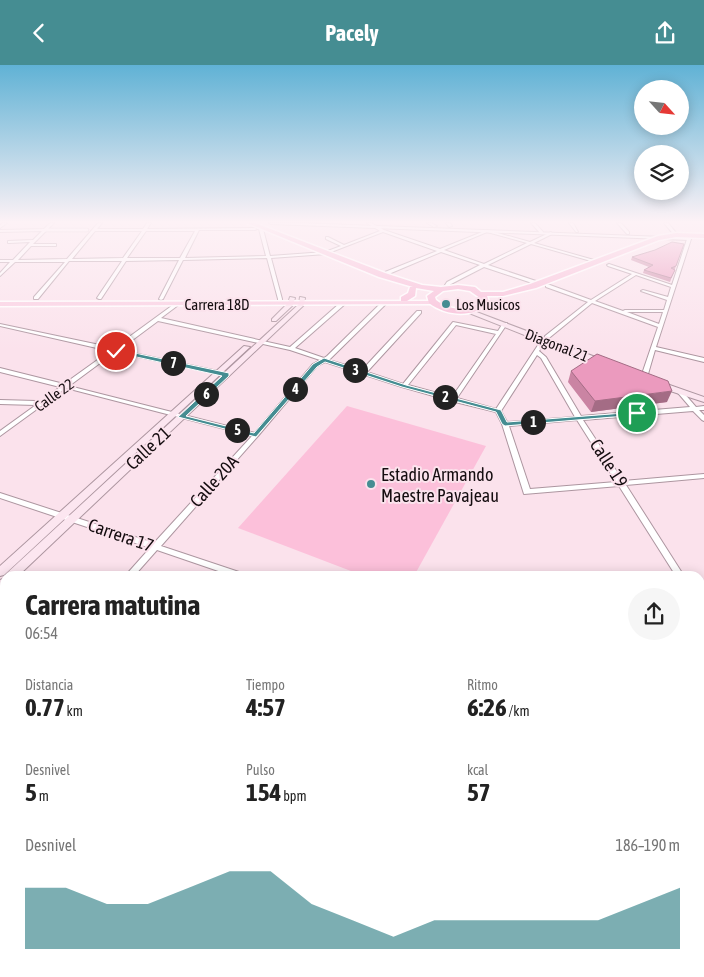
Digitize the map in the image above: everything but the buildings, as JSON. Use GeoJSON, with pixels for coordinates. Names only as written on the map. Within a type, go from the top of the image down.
{"type":"FeatureCollection","features":[{"type":"Feature","properties":{"kind":"highway"},"geometry":{"type":"LineString","coordinates":[[350,266],[413,289],[451,310],[466,311],[483,301],[544,285],[590,266]]}},
{"type":"Feature","properties":{"kind":"highway"},"geometry":{"type":"LineString","coordinates":[[358,266],[421,287],[465,288],[483,301],[498,301]]}},
{"type":"Feature","properties":{"kind":"highway"},"geometry":{"type":"LineString","coordinates":[[488,313],[489,306],[498,301],[607,266]]}},
{"type":"Feature","properties":{"kind":"highway"},"geometry":{"type":"LineString","coordinates":[[432,299],[443,288]]}},
{"type":"Feature","properties":{"kind":"highway"},"geometry":{"type":"LineString","coordinates":[[404,299],[412,294],[413,289]]}},
{"type":"Feature","properties":{"kind":"main road","name":"Carrera 18D"},"geometry":{"type":"LineString","coordinates":[[0,298],[280,302]]}},
{"type":"Feature","properties":{"kind":"main road","name":"Carrera 18D"},"geometry":{"type":"LineString","coordinates":[[0,304],[432,299]]}},
{"type":"Feature","properties":{"kind":"main road","name":"Carrera 18D"},"geometry":{"type":"LineString","coordinates":[[302,301],[342,304],[432,299]]}},
{"type":"Feature","properties":{"kind":"main road","name":"Calle 21"},"geometry":{"type":"LineString","coordinates":[[258,341],[292,301]]}},
{"type":"Feature","properties":{"kind":"main road","name":"Calle 21"},"geometry":{"type":"LineString","coordinates":[[1,571],[172,414],[222,374],[302,301]]}},
{"type":"Feature","properties":{"kind":"main road"},"geometry":{"type":"LineString","coordinates":[[483,301],[488,313]]}},
{"type":"Feature","properties":{"kind":"main road","name":"Diagonal 21"},"geometry":{"type":"LineString","coordinates":[[466,311],[609,362]]}},
{"type":"Feature","properties":{"kind":"main road","name":"Diagonal 21"},"geometry":{"type":"LineString","coordinates":[[488,313],[545,338]]}},
{"type":"Feature","properties":{"kind":"main road"},"geometry":{"type":"LineString","coordinates":[[704,395],[646,374],[636,373],[682,393],[704,406]]}},
{"type":"Feature","properties":{"kind":"main road","name":"Calle 21"},"geometry":{"type":"LineString","coordinates":[[16,571],[181,417],[222,374]]}},
{"type":"Feature","properties":{"kind":"street"},"geometry":{"type":"LineString","coordinates":[[0,275],[9,266]]}},
{"type":"Feature","properties":{"kind":"street"},"geometry":{"type":"LineString","coordinates":[[36,298],[64,266]]}},
{"type":"Feature","properties":{"kind":"street"},"geometry":{"type":"LineString","coordinates":[[99,298],[119,266]]}},
{"type":"Feature","properties":{"kind":"street"},"geometry":{"type":"LineString","coordinates":[[161,299],[179,266]]}},
{"type":"Feature","properties":{"kind":"street"},"geometry":{"type":"LineString","coordinates":[[271,266],[280,302]]}},
{"type":"Feature","properties":{"kind":"street"},"geometry":{"type":"LineString","coordinates":[[382,275],[404,266]]}},
{"type":"Feature","properties":{"kind":"street"},"geometry":{"type":"LineString","coordinates":[[443,288],[483,266]]}},
{"type":"Feature","properties":{"kind":"street"},"geometry":{"type":"LineString","coordinates":[[486,266],[661,326]]}},
{"type":"Feature","properties":{"kind":"street"},"geometry":{"type":"LineString","coordinates":[[611,266],[674,287]]}},
{"type":"Feature","properties":{"kind":"street"},"geometry":{"type":"LineString","coordinates":[[646,374],[681,266]]}},
{"type":"Feature","properties":{"kind":"street"},"geometry":{"type":"LineString","coordinates":[[498,411],[545,338],[592,301],[635,274]]}},
{"type":"Feature","properties":{"kind":"street"},"geometry":{"type":"LineString","coordinates":[[644,291],[670,299]]}},
{"type":"Feature","properties":{"kind":"street","name":"Calle 22"},"geometry":{"type":"LineString","coordinates":[[0,434],[158,319],[176,303]]}},
{"type":"Feature","properties":{"kind":"street","name":"Calle 22"},"geometry":{"type":"LineString","coordinates":[[114,350],[176,303]]}},
{"type":"Feature","properties":{"kind":"street","name":"Calle 20A"},"geometry":{"type":"LineString","coordinates":[[134,571],[256,435],[315,365],[329,357],[384,303]]}},
{"type":"Feature","properties":{"kind":"street"},"geometry":{"type":"LineString","coordinates":[[291,349],[342,304]]}},
{"type":"Feature","properties":{"kind":"street"},"geometry":{"type":"LineString","coordinates":[[623,313],[629,311],[666,311]]}},
{"type":"Feature","properties":{"kind":"street"},"geometry":{"type":"LineString","coordinates":[[363,373],[419,312]]}},
{"type":"Feature","properties":{"kind":"street"},"geometry":{"type":"LineString","coordinates":[[158,319],[291,349],[404,386],[498,411],[505,424],[527,493],[622,482],[704,476]]}},
{"type":"Feature","properties":{"kind":"street"},"geometry":{"type":"LineString","coordinates":[[404,386],[455,323],[499,333]]}},
{"type":"Feature","properties":{"kind":"street"},"geometry":{"type":"LineString","coordinates":[[453,399],[505,324]]}},
{"type":"Feature","properties":{"kind":"street"},"geometry":{"type":"LineString","coordinates":[[0,325],[222,374]]}},
{"type":"Feature","properties":{"kind":"street"},"geometry":{"type":"LineString","coordinates":[[654,349],[704,360]]}},
{"type":"Feature","properties":{"kind":"street","name":"Calle 19"},"geometry":{"type":"LineString","coordinates":[[536,351],[543,357],[579,418],[622,482],[677,571]]}},
{"type":"Feature","properties":{"kind":"street"},"geometry":{"type":"LineString","coordinates":[[0,370],[256,435]]}},
{"type":"Feature","properties":{"kind":"street","name":"Calle 22"},"geometry":{"type":"LineString","coordinates":[[0,428],[64,386]]}},
{"type":"Feature","properties":{"kind":"street"},"geometry":{"type":"LineString","coordinates":[[682,393],[704,419]]}},
{"type":"Feature","properties":{"kind":"street"},"geometry":{"type":"LineString","coordinates":[[0,402],[36,403]]}},
{"type":"Feature","properties":{"kind":"street"},"geometry":{"type":"LineString","coordinates":[[505,424],[694,409],[704,406]]}},
{"type":"Feature","properties":{"kind":"street","name":"Carrera 17"},"geometry":{"type":"LineString","coordinates":[[0,495],[63,514],[228,571]]}},
{"type":"Feature","properties":{"kind":"shaded area","name":"Estadio Armando Maestre Pavajeau"},"geometry":{"type":"Polygon","coordinates":[[[347,406],[486,446],[417,571],[351,571],[238,528],[347,406]]]}},
{"type":"Feature","properties":{"kind":"place","name":"Los Musicos"},"geometry":{"type":"Point","coordinates":[446,304]}},
{"type":"Feature","properties":{"kind":"place","name":"Estadio Armando Maestre Pavajeau"},"geometry":{"type":"Point","coordinates":[371,484]}},
{"type":"Feature","properties":{"kind":"route"},"geometry":{"type":"LineString","coordinates":[[116,351],[227,375],[181,417],[256,435],[315,365],[324,359],[404,386],[498,411],[505,424],[637,413]]}}]}
